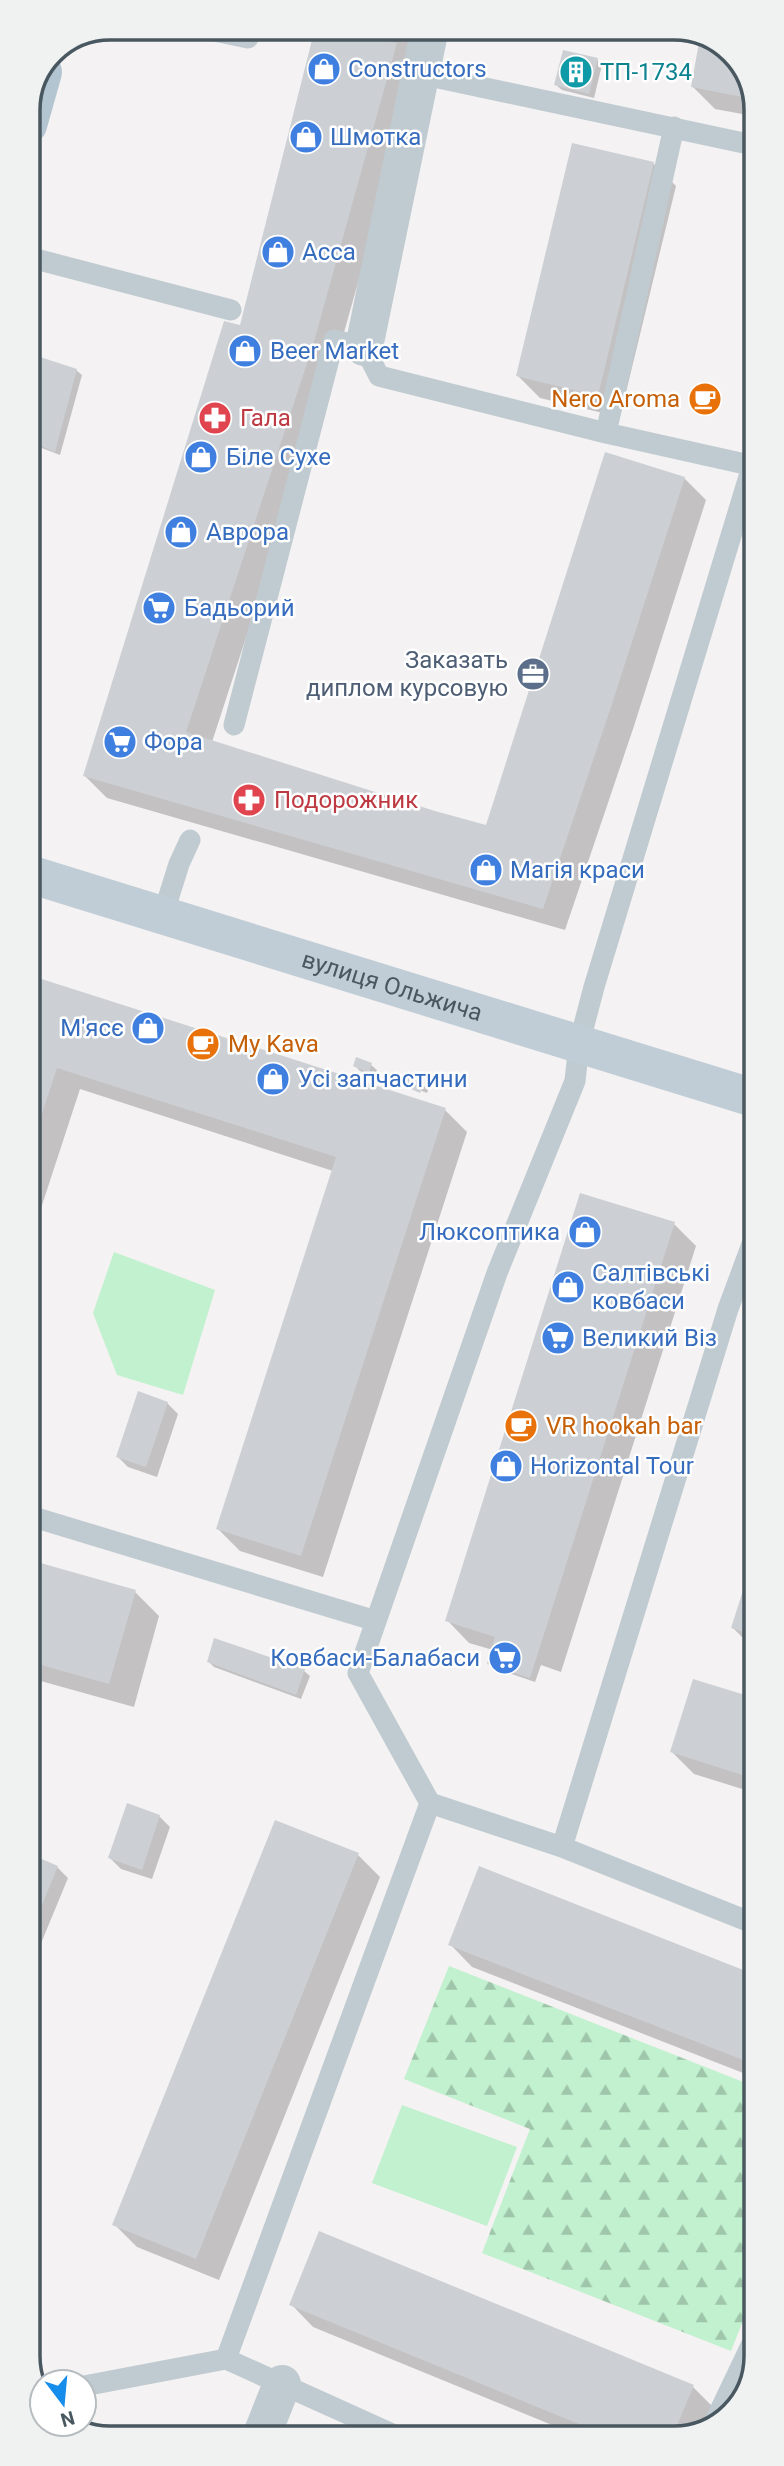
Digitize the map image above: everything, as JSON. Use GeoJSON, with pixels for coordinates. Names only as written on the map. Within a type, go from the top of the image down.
{"type":"FeatureCollection","features":[{"type":"Feature","properties":{"kind":"main road","name":"вулиця Ольжича"},"geometry":{"type":"LineString","coordinates":[[40,877],[744,1095]]}},
{"type":"Feature","properties":{"kind":"street"},"geometry":{"type":"LineString","coordinates":[[364,347],[411,72],[425,40]]}},
{"type":"Feature","properties":{"kind":"street"},"geometry":{"type":"LineString","coordinates":[[265,2426],[282,2385]]}},
{"type":"Feature","properties":{"kind":"lane"},"geometry":{"type":"LineString","coordinates":[[411,72],[744,143]]}},
{"type":"Feature","properties":{"kind":"lane"},"geometry":{"type":"LineString","coordinates":[[606,433],[674,127]]}},
{"type":"Feature","properties":{"kind":"lane"},"geometry":{"type":"LineString","coordinates":[[40,260],[231,310]]}},
{"type":"Feature","properties":{"kind":"lane"},"geometry":{"type":"LineString","coordinates":[[234,725],[334,340],[364,347],[379,376],[606,433],[744,462]]}},
{"type":"Feature","properties":{"kind":"lane"},"geometry":{"type":"LineString","coordinates":[[744,494],[579,1044],[575,1081],[497,1273],[358,1673],[430,1803],[562,1847],[744,1920]]}},
{"type":"Feature","properties":{"kind":"lane"},"geometry":{"type":"LineString","coordinates":[[163,915],[179,864],[190,840]]}},
{"type":"Feature","properties":{"kind":"lane"},"geometry":{"type":"LineString","coordinates":[[562,1847],[727,1309],[744,1265]]}},
{"type":"Feature","properties":{"kind":"lane"},"geometry":{"type":"LineString","coordinates":[[40,1519],[376,1621]]}},
{"type":"Feature","properties":{"kind":"lane"},"geometry":{"type":"LineString","coordinates":[[226,2359],[430,1803]]}},
{"type":"Feature","properties":{"kind":"lane"},"geometry":{"type":"LineString","coordinates":[[98,2383],[226,2359],[374,2426]]}},
{"type":"Feature","properties":{"kind":"lane"},"geometry":{"type":"LineString","coordinates":[[722,2405],[743,2361]]}},
{"type":"Feature","properties":{"kind":"green space"},"geometry":{"type":"Polygon","coordinates":[[[114,1252],[215,1290],[183,1395],[117,1375],[93,1313],[114,1252]]]}},
{"type":"Feature","properties":{"kind":"green space"},"geometry":{"type":"Polygon","coordinates":[[[449,1966],[744,2082],[744,2318],[731,2351],[482,2253],[530,2129],[404,2079],[449,1966]]]}},
{"type":"Feature","properties":{"kind":"green space"},"geometry":{"type":"Polygon","coordinates":[[[402,2105],[517,2147],[487,2226],[372,2183],[402,2105]]]}},
{"type":"Feature","properties":{"kind":"building"},"geometry":{"type":"Polygon","coordinates":[[[312,40],[381,40],[397,43],[313,345],[186,732],[486,825],[605,452],[685,477],[543,909],[83,776],[224,321],[240,325],[312,40]]]}},
{"type":"Feature","properties":{"kind":"building"},"geometry":{"type":"Polygon","coordinates":[[[698,46],[709,50],[726,64],[734,75],[742,97],[691,87],[698,46]]]}},
{"type":"Feature","properties":{"kind":"building","name":"ТП-1734"},"geometry":{"type":"Polygon","coordinates":[[[563,50],[598,58],[589,94],[554,85],[563,50]]]}},
{"type":"Feature","properties":{"kind":"building"},"geometry":{"type":"Polygon","coordinates":[[[572,143],[654,162],[598,396],[516,376],[572,143]]]}},
{"type":"Feature","properties":{"kind":"building"},"geometry":{"type":"Polygon","coordinates":[[[40,357],[77,369],[55,452],[40,446],[40,357]]]}},
{"type":"Feature","properties":{"kind":"building"},"geometry":{"type":"Polygon","coordinates":[[[40,979],[446,1108],[301,1556],[216,1529],[336,1157],[57,1068],[40,1120],[40,979]]]}},
{"type":"Feature","properties":{"kind":"building"},"geometry":{"type":"Polygon","coordinates":[[[356,1057],[372,1063],[369,1073],[353,1066],[356,1057]]]}},
{"type":"Feature","properties":{"kind":"building"},"geometry":{"type":"Polygon","coordinates":[[[407,1077],[424,1083],[420,1093],[404,1086],[407,1077]]]}},
{"type":"Feature","properties":{"kind":"building"},"geometry":{"type":"Polygon","coordinates":[[[580,1193],[675,1222],[530,1678],[487,1664],[495,1637],[445,1621],[580,1193]]]}},
{"type":"Feature","properties":{"kind":"building"},"geometry":{"type":"Polygon","coordinates":[[[138,1391],[168,1402],[146,1467],[116,1457],[138,1391]]]}},
{"type":"Feature","properties":{"kind":"building"},"geometry":{"type":"Polygon","coordinates":[[[40,1563],[136,1590],[109,1684],[40,1665],[40,1563]]]}},
{"type":"Feature","properties":{"kind":"building"},"geometry":{"type":"Polygon","coordinates":[[[744,1587],[744,1632],[731,1628],[744,1587]]]}},
{"type":"Feature","properties":{"kind":"building"},"geometry":{"type":"Polygon","coordinates":[[[214,1638],[305,1669],[296,1695],[207,1662],[214,1638]]]}},
{"type":"Feature","properties":{"kind":"building"},"geometry":{"type":"Polygon","coordinates":[[[693,1679],[744,1695],[744,1776],[670,1752],[693,1679]]]}},
{"type":"Feature","properties":{"kind":"building"},"geometry":{"type":"Polygon","coordinates":[[[127,1803],[160,1815],[142,1870],[108,1858],[127,1803]]]}},
{"type":"Feature","properties":{"kind":"building"},"geometry":{"type":"Polygon","coordinates":[[[275,1820],[359,1853],[196,2259],[112,2225],[275,1820]]]}},
{"type":"Feature","properties":{"kind":"building"},"geometry":{"type":"Polygon","coordinates":[[[40,1858],[58,1866],[40,1910],[40,1858]]]}},
{"type":"Feature","properties":{"kind":"building"},"geometry":{"type":"Polygon","coordinates":[[[479,1866],[744,1970],[744,2060],[448,1945],[479,1866]]]}},
{"type":"Feature","properties":{"kind":"building"},"geometry":{"type":"Polygon","coordinates":[[[319,2231],[694,2385],[677,2426],[584,2426],[289,2305],[319,2231]]]}},
{"type":"Feature","properties":{"kind":"place","name":"Constructors"},"geometry":{"type":"Point","coordinates":[324,69]}},
{"type":"Feature","properties":{"kind":"place","name":"ТП-1734"},"geometry":{"type":"Point","coordinates":[576,72]}},
{"type":"Feature","properties":{"kind":"place","name":"Шмотка"},"geometry":{"type":"Point","coordinates":[306,137]}},
{"type":"Feature","properties":{"kind":"place","name":"Асса"},"geometry":{"type":"Point","coordinates":[278,252]}},
{"type":"Feature","properties":{"kind":"place","name":"Beer Market"},"geometry":{"type":"Point","coordinates":[245,351]}},
{"type":"Feature","properties":{"kind":"place","name":"Nero Aroma"},"geometry":{"type":"Point","coordinates":[705,399]}},
{"type":"Feature","properties":{"kind":"place","name":"Гала"},"geometry":{"type":"Point","coordinates":[215,418]}},
{"type":"Feature","properties":{"kind":"place","name":"Біле Сухе"},"geometry":{"type":"Point","coordinates":[201,457]}},
{"type":"Feature","properties":{"kind":"place","name":"Аврора"},"geometry":{"type":"Point","coordinates":[181,532]}},
{"type":"Feature","properties":{"kind":"place","name":"Бадьорий"},"geometry":{"type":"Point","coordinates":[159,608]}},
{"type":"Feature","properties":{"kind":"place","name":"Заказать диплом курсовую"},"geometry":{"type":"Point","coordinates":[533,674]}},
{"type":"Feature","properties":{"kind":"place","name":"Фора"},"geometry":{"type":"Point","coordinates":[120,742]}},
{"type":"Feature","properties":{"kind":"place","name":"Подорожник"},"geometry":{"type":"Point","coordinates":[249,800]}},
{"type":"Feature","properties":{"kind":"place","name":"Магія краси"},"geometry":{"type":"Point","coordinates":[486,870]}},
{"type":"Feature","properties":{"kind":"place","name":"М'ясє"},"geometry":{"type":"Point","coordinates":[148,1028]}},
{"type":"Feature","properties":{"kind":"place","name":"My Kava"},"geometry":{"type":"Point","coordinates":[203,1044]}},
{"type":"Feature","properties":{"kind":"place","name":"Усі запчастини"},"geometry":{"type":"Point","coordinates":[273,1079]}},
{"type":"Feature","properties":{"kind":"place","name":"Люксоптика"},"geometry":{"type":"Point","coordinates":[585,1232]}},
{"type":"Feature","properties":{"kind":"place","name":"Салтівські ковбаси"},"geometry":{"type":"Point","coordinates":[568,1287]}},
{"type":"Feature","properties":{"kind":"place","name":"Великий Віз"},"geometry":{"type":"Point","coordinates":[558,1338]}},
{"type":"Feature","properties":{"kind":"place","name":"VR hookah bar"},"geometry":{"type":"Point","coordinates":[521,1426]}},
{"type":"Feature","properties":{"kind":"place","name":"Horizontal Tour"},"geometry":{"type":"Point","coordinates":[506,1466]}},
{"type":"Feature","properties":{"kind":"place","name":"Ковбаси-Балабаси"},"geometry":{"type":"Point","coordinates":[505,1658]}}]}
